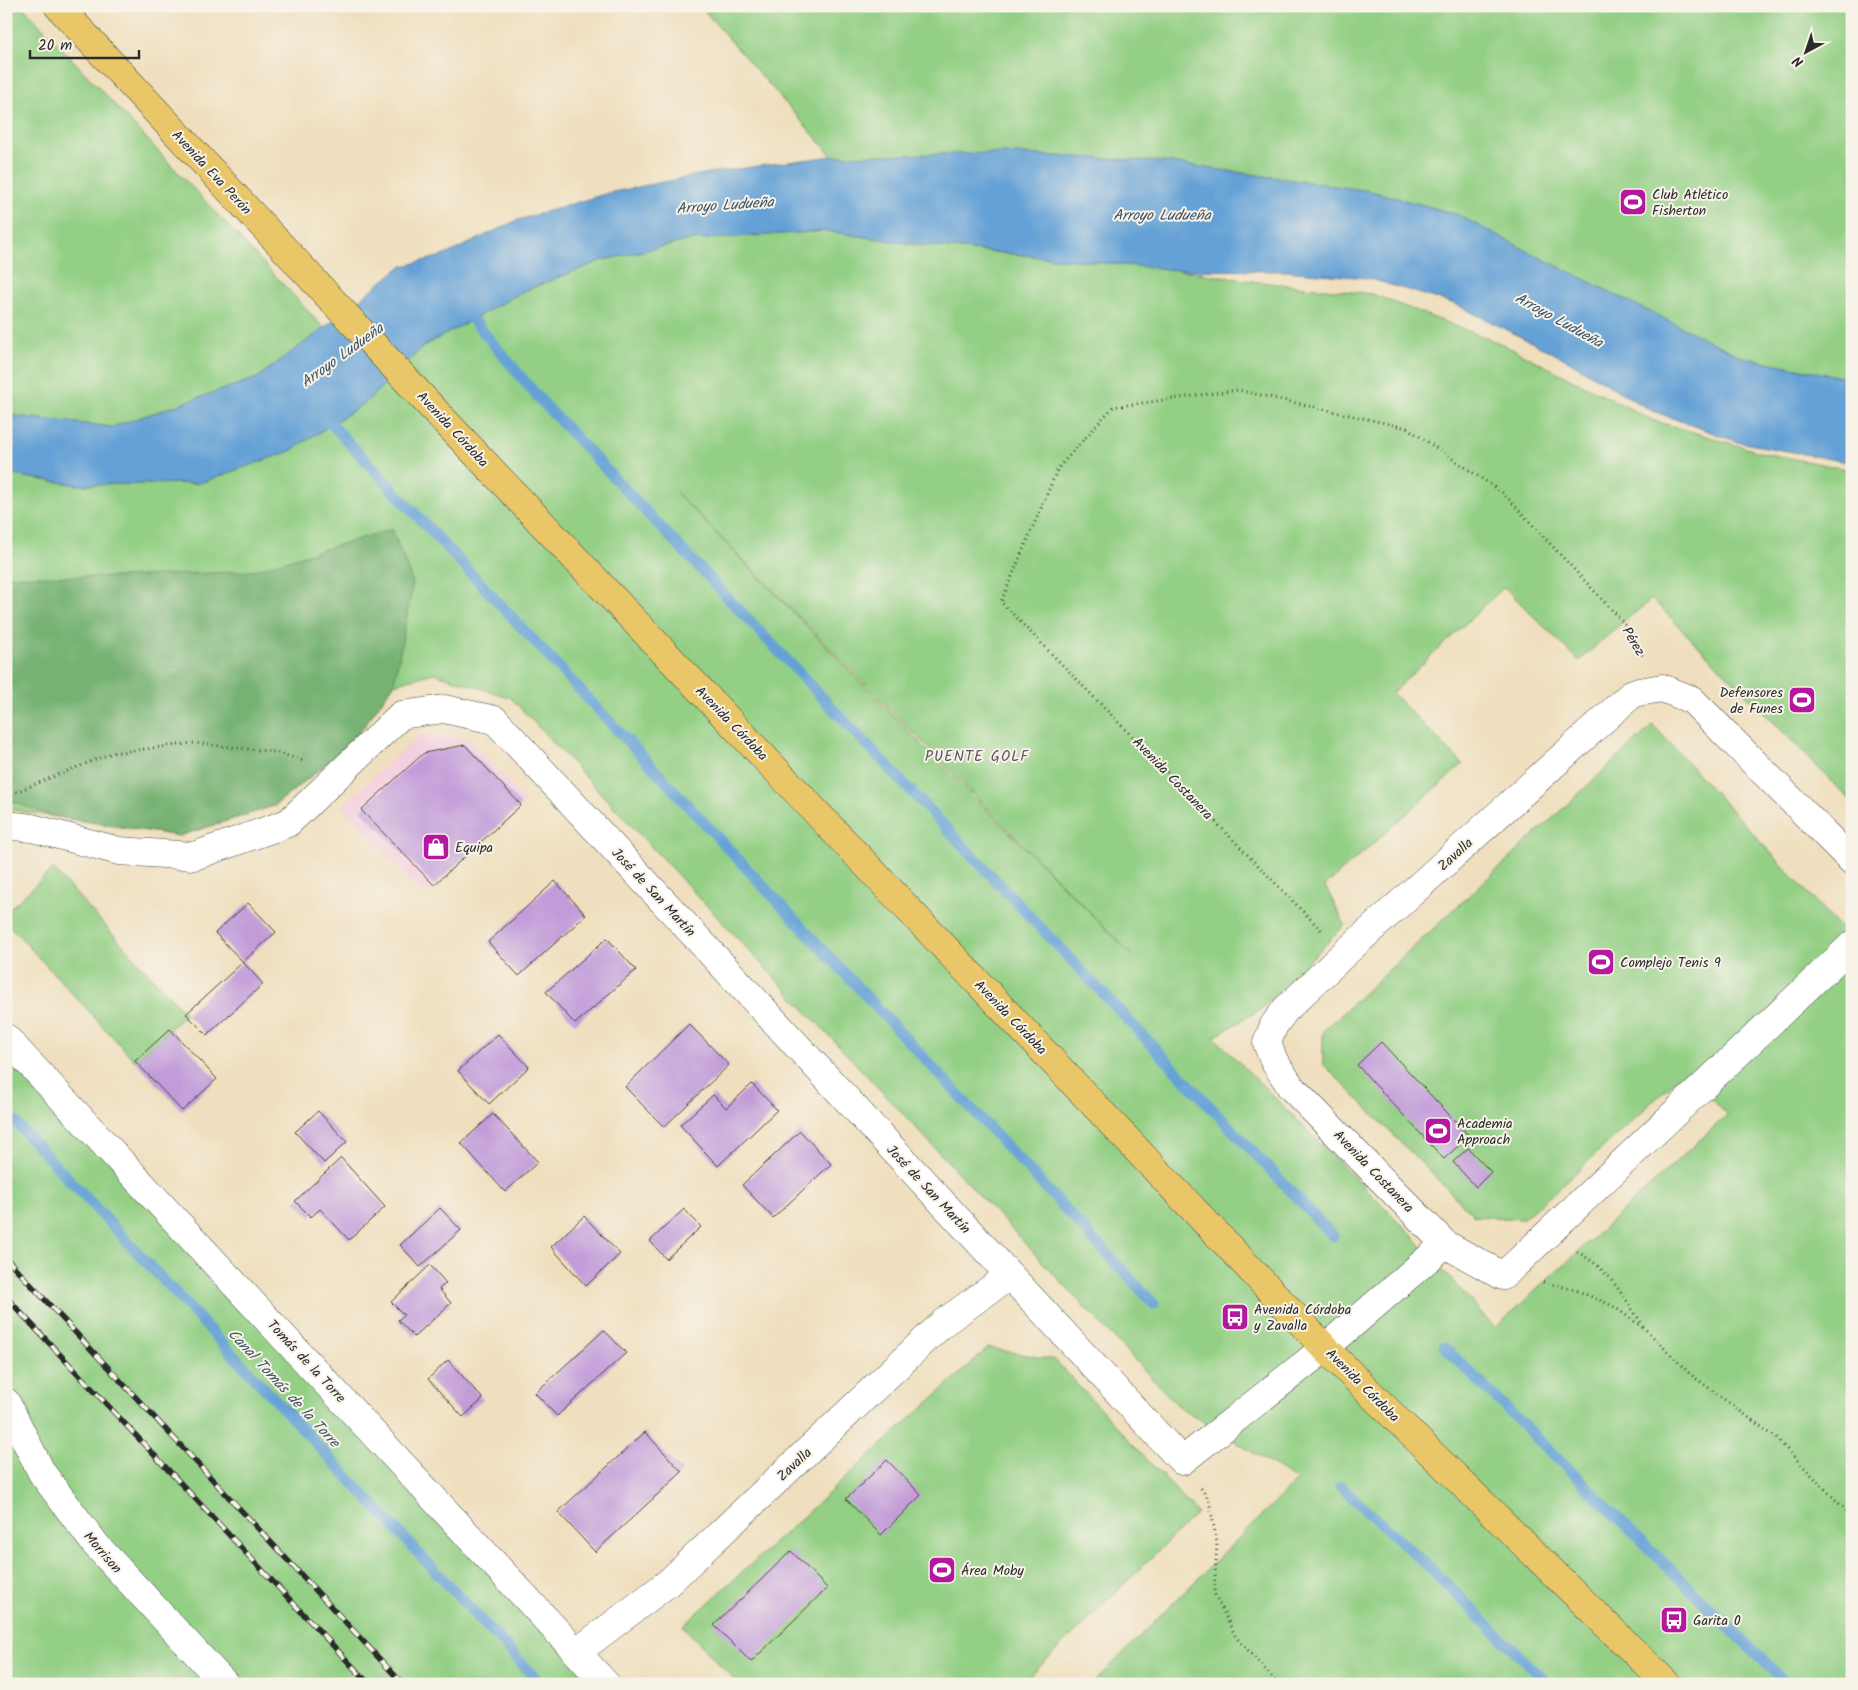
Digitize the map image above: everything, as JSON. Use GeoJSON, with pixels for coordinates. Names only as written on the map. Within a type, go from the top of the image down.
{"type":"FeatureCollection","features":[{"type":"Feature","properties":{"kind":"main road","name":"Avenida Eva Perón"},"geometry":{"type":"LineString","coordinates":[[58,6],[367,338]]}},
{"type":"Feature","properties":{"kind":"main road","name":"Avenida Córdoba"},"geometry":{"type":"LineString","coordinates":[[367,338],[1326,1348],[1667,1684]]}},
{"type":"Feature","properties":{"kind":"street"},"geometry":{"type":"LineString","coordinates":[[1662,688],[1692,700],[1852,861]]}},
{"type":"Feature","properties":{"kind":"street","name":"Zavalla"},"geometry":{"type":"LineString","coordinates":[[1267,1043],[1274,1025],[1286,1009],[1344,954],[1633,693],[1662,688]]}},
{"type":"Feature","properties":{"kind":"street","name":"José de San Martín"},"geometry":{"type":"LineString","coordinates":[[6,825],[32,828],[119,851],[194,856],[288,823],[401,715],[444,709],[495,720],[1182,1461]]}},
{"type":"Feature","properties":{"kind":"street"},"geometry":{"type":"LineString","coordinates":[[1503,1276],[1852,945]]}},
{"type":"Feature","properties":{"kind":"street","name":"Tomás de la Torre"},"geometry":{"type":"LineString","coordinates":[[6,1038],[606,1684]]}},
{"type":"Feature","properties":{"kind":"street","name":"Avenida Costanera"},"geometry":{"type":"LineString","coordinates":[[1267,1043],[1274,1061],[1291,1087],[1445,1244],[1503,1276]]}},
{"type":"Feature","properties":{"kind":"street"},"geometry":{"type":"LineString","coordinates":[[1182,1461],[1326,1348],[1445,1244]]}},
{"type":"Feature","properties":{"kind":"street","name":"Zavalla"},"geometry":{"type":"LineString","coordinates":[[577,1652],[668,1583],[943,1323],[1009,1276]]}},
{"type":"Feature","properties":{"kind":"street","name":"Morrison"},"geometry":{"type":"LineString","coordinates":[[6,1402],[42,1473],[96,1545],[225,1684]]}},
{"type":"Feature","properties":{"kind":"path","name":"Pérez"},"geometry":{"type":"LineString","coordinates":[[1001,602],[1058,468],[1113,407],[1238,390],[1407,428],[1503,493],[1622,622],[1662,688]]}},
{"type":"Feature","properties":{"kind":"path","name":"Avenida Costanera"},"geometry":{"type":"LineString","coordinates":[[1001,602],[1344,954]]}},
{"type":"Feature","properties":{"kind":"path"},"geometry":{"type":"LineString","coordinates":[[15,792],[112,753],[194,742],[275,752],[340,773]]}},
{"type":"Feature","properties":{"kind":"path"},"geometry":{"type":"LineString","coordinates":[[1533,1248],[1566,1246],[1590,1258],[1613,1281],[1645,1329]]}},
{"type":"Feature","properties":{"kind":"path"},"geometry":{"type":"LineString","coordinates":[[1503,1276],[1539,1281],[1576,1290],[1613,1306],[1645,1329],[1690,1374],[1775,1437],[1852,1517]]}},
{"type":"Feature","properties":{"kind":"path"},"geometry":{"type":"LineString","coordinates":[[1182,1461],[1209,1500],[1217,1543],[1214,1593],[1236,1637],[1278,1684]]}},
{"type":"Feature","properties":{"kind":"shaded area","name":"Equipa"},"geometry":{"type":"Polygon","coordinates":[[[421,734],[469,739],[525,800],[423,895],[342,806],[421,734]]]}},
{"type":"Feature","properties":{"kind":"green space"},"geometry":{"type":"Polygon","coordinates":[[[6,6],[22,6],[324,328],[257,378],[112,427],[6,415],[6,6]]]}},
{"type":"Feature","properties":{"kind":"green space","name":"Club Atlético Fisherton"},"geometry":{"type":"Polygon","coordinates":[[[700,6],[1852,6],[1852,379],[1742,357],[1456,214],[1371,191],[1164,162],[1002,153],[832,156],[700,6]]]}},
{"type":"Feature","properties":{"kind":"green space"},"geometry":{"type":"Polygon","coordinates":[[[826,231],[920,245],[1178,270],[1258,282],[1372,294],[1502,344],[1652,420],[1763,453],[1852,470],[1852,802],[1652,599],[1579,661],[1504,587],[1392,693],[1463,764],[1325,886],[1345,925],[1261,1009],[1214,1037],[1407,1230],[1495,1328],[1727,1115],[1686,1071],[1549,1197],[1522,1219],[1474,1216],[1323,1064],[1323,1031],[1653,725],[1840,928],[1852,916],[1852,1684],[1092,1684],[1297,1480],[1178,1406],[511,698],[434,673],[394,684],[351,744],[274,806],[179,836],[6,809],[6,474],[78,485],[200,483],[290,451],[365,403],[424,346],[524,291],[603,260],[691,240],[826,231]],[[676,492],[917,740],[1132,955],[676,492]]]}},
{"type":"Feature","properties":{"kind":"green space"},"geometry":{"type":"Polygon","coordinates":[[[392,529],[413,583],[394,684],[351,744],[274,806],[179,836],[52,816],[6,799],[6,576],[119,577],[252,571],[392,529]]]}},
{"type":"Feature","properties":{"kind":"green space"},"geometry":{"type":"Polygon","coordinates":[[[53,869],[186,1014],[135,1061],[6,922],[6,912],[53,869]]]}},
{"type":"Feature","properties":{"kind":"green space"},"geometry":{"type":"Polygon","coordinates":[[[6,1038],[606,1684],[6,1684],[6,1038]]]}},
{"type":"Feature","properties":{"kind":"green space","name":"Área Moby"},"geometry":{"type":"Polygon","coordinates":[[[988,1348],[1055,1360],[1197,1513],[1022,1684],[738,1684],[683,1626],[988,1348]]]}},
{"type":"Feature","properties":{"kind":"water","name":"Arroyo Ludueña"},"geometry":{"type":"Polygon","coordinates":[[[1002,153],[1164,162],[1371,191],[1456,214],[1742,357],[1852,379],[1852,463],[1738,442],[1650,410],[1567,360],[1455,304],[1367,278],[1285,271],[1178,270],[920,245],[826,231],[691,240],[603,260],[524,291],[424,346],[365,403],[290,451],[200,483],[78,485],[6,474],[6,415],[112,427],[257,378],[324,328],[400,267],[445,255],[515,221],[608,193],[708,173],[832,156],[1002,153]]]}},
{"type":"Feature","properties":{"kind":"building","name":"Equipa"},"geometry":{"type":"Polygon","coordinates":[[[465,745],[521,805],[434,885],[361,810],[424,753],[465,745]]]}},
{"type":"Feature","properties":{"kind":"building"},"geometry":{"type":"Polygon","coordinates":[[[555,881],[586,915],[519,976],[488,942],[555,881]]]}},
{"type":"Feature","properties":{"kind":"building"},"geometry":{"type":"Polygon","coordinates":[[[248,903],[276,932],[243,962],[215,933],[248,903]]]}},
{"type":"Feature","properties":{"kind":"building"},"geometry":{"type":"Polygon","coordinates":[[[607,938],[636,970],[575,1024],[546,992],[607,938]]]}},
{"type":"Feature","properties":{"kind":"building"},"geometry":{"type":"Polygon","coordinates":[[[243,962],[263,984],[207,1035],[186,1014],[243,962]]]}},
{"type":"Feature","properties":{"kind":"building"},"geometry":{"type":"Polygon","coordinates":[[[689,1024],[729,1065],[664,1127],[625,1087],[689,1024]]]}},
{"type":"Feature","properties":{"kind":"building"},"geometry":{"type":"Polygon","coordinates":[[[170,1029],[217,1079],[182,1111],[135,1061],[170,1029]]]}},
{"type":"Feature","properties":{"kind":"building"},"geometry":{"type":"Polygon","coordinates":[[[498,1034],[529,1067],[489,1104],[458,1071],[498,1034]]]}},
{"type":"Feature","properties":{"kind":"building"},"geometry":{"type":"Polygon","coordinates":[[[1381,1042],[1469,1136],[1444,1159],[1357,1065],[1381,1042]]]}},
{"type":"Feature","properties":{"kind":"building"},"geometry":{"type":"Polygon","coordinates":[[[752,1084],[777,1110],[718,1166],[680,1125],[713,1095],[726,1108],[752,1084]]]}},
{"type":"Feature","properties":{"kind":"building"},"geometry":{"type":"Polygon","coordinates":[[[318,1111],[347,1142],[324,1163],[295,1132],[318,1111]]]}},
{"type":"Feature","properties":{"kind":"building"},"geometry":{"type":"Polygon","coordinates":[[[493,1114],[538,1162],[505,1192],[461,1143],[493,1114]]]}},
{"type":"Feature","properties":{"kind":"building"},"geometry":{"type":"Polygon","coordinates":[[[800,1131],[831,1164],[773,1218],[742,1185],[800,1131]]]}},
{"type":"Feature","properties":{"kind":"building"},"geometry":{"type":"Polygon","coordinates":[[[1468,1148],[1491,1172],[1476,1187],[1453,1162],[1468,1148]]]}},
{"type":"Feature","properties":{"kind":"building"},"geometry":{"type":"Polygon","coordinates":[[[341,1158],[385,1207],[349,1240],[320,1209],[311,1217],[295,1201],[341,1158]]]}},
{"type":"Feature","properties":{"kind":"building"},"geometry":{"type":"Polygon","coordinates":[[[440,1208],[461,1230],[420,1267],[400,1245],[440,1208]]]}},
{"type":"Feature","properties":{"kind":"building"},"geometry":{"type":"Polygon","coordinates":[[[684,1209],[701,1227],[666,1259],[650,1241],[684,1209]]]}},
{"type":"Feature","properties":{"kind":"building"},"geometry":{"type":"Polygon","coordinates":[[[584,1216],[620,1254],[586,1286],[551,1247],[584,1216]]]}},
{"type":"Feature","properties":{"kind":"building"},"geometry":{"type":"Polygon","coordinates":[[[430,1265],[446,1283],[439,1289],[451,1303],[414,1337],[398,1320],[404,1315],[391,1302],[430,1265]]]}},
{"type":"Feature","properties":{"kind":"building"},"geometry":{"type":"Polygon","coordinates":[[[604,1330],[626,1353],[557,1416],[535,1393],[604,1330]]]}},
{"type":"Feature","properties":{"kind":"building"},"geometry":{"type":"Polygon","coordinates":[[[448,1360],[483,1399],[463,1417],[428,1379],[448,1360]]]}},
{"type":"Feature","properties":{"kind":"building"},"geometry":{"type":"Polygon","coordinates":[[[645,1432],[682,1472],[595,1552],[558,1512],[645,1432]]]}},
{"type":"Feature","properties":{"kind":"building"},"geometry":{"type":"Polygon","coordinates":[[[887,1460],[921,1495],[881,1535],[846,1499],[887,1460]]]}},
{"type":"Feature","properties":{"kind":"building"},"geometry":{"type":"Polygon","coordinates":[[[791,1551],[827,1588],[751,1662],[714,1625],[791,1551]]]}},
{"type":"Feature","properties":{"kind":"waterway"},"geometry":{"type":"LineString","coordinates":[[464,309],[544,404],[1333,1236]]}},
{"type":"Feature","properties":{"kind":"waterway"},"geometry":{"type":"LineString","coordinates":[[322,414],[1154,1304]]}},
{"type":"Feature","properties":{"kind":"waterway","name":"Canal Tomás de la Torre"},"geometry":{"type":"LineString","coordinates":[[6,1112],[541,1684]]}},
{"type":"Feature","properties":{"kind":"waterway"},"geometry":{"type":"LineString","coordinates":[[1444,1347],[1787,1684]]}},
{"type":"Feature","properties":{"kind":"waterway"},"geometry":{"type":"LineString","coordinates":[[1340,1486],[1431,1569],[1548,1684]]}},
{"type":"Feature","properties":{"kind":"railway"},"geometry":{"type":"LineString","coordinates":[[6,1258],[403,1684]]}},
{"type":"Feature","properties":{"kind":"railway"},"geometry":{"type":"LineString","coordinates":[[6,1297],[369,1684]]}},
{"type":"Feature","properties":{"kind":"place","name":"Club Atlético Fisherton"},"geometry":{"type":"Point","coordinates":[1633,202]}},
{"type":"Feature","properties":{"kind":"place","name":"Defensores de Funes"},"geometry":{"type":"Point","coordinates":[1802,700]}},
{"type":"Feature","properties":{"kind":"place","name":"Equipa"},"geometry":{"type":"Point","coordinates":[436,847]}},
{"type":"Feature","properties":{"kind":"place","name":"Complejo Tenis 9"},"geometry":{"type":"Point","coordinates":[1601,962]}},
{"type":"Feature","properties":{"kind":"place","name":"Academia Approach"},"geometry":{"type":"Point","coordinates":[1438,1131]}},
{"type":"Feature","properties":{"kind":"place","name":"Avenida Córdoba y Zavalla"},"geometry":{"type":"Point","coordinates":[1235,1317]}},
{"type":"Feature","properties":{"kind":"place","name":"Área Moby"},"geometry":{"type":"Point","coordinates":[942,1570]}},
{"type":"Feature","properties":{"kind":"place","name":"Garita 0"},"geometry":{"type":"Point","coordinates":[1674,1620]}},
{"type":"Feature","properties":{"kind":"district","name":"PUENTE GOLF"},"geometry":{"type":"Point","coordinates":[977,756]}}]}
